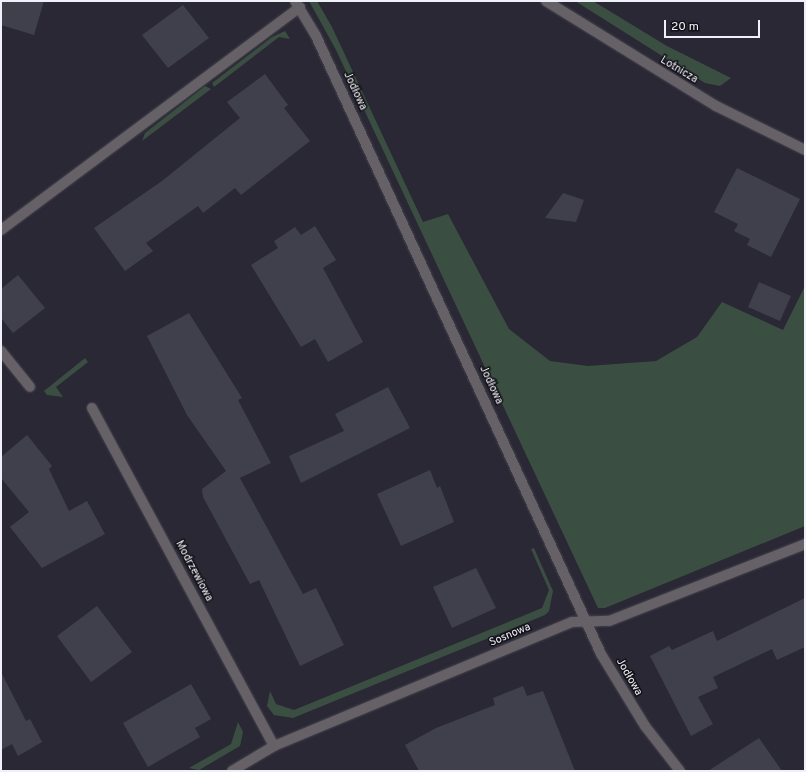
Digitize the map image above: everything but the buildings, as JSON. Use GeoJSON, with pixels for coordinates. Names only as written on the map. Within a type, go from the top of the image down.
{"type":"FeatureCollection","features":[{"type":"Feature","properties":{"kind":"street","name":"Lotnicza"},"geometry":{"type":"LineString","coordinates":[[546,1],[716,106],[805,150]]}},
{"type":"Feature","properties":{"kind":"street"},"geometry":{"type":"LineString","coordinates":[[1,230],[298,4]]}},
{"type":"Feature","properties":{"kind":"street","name":"Jodłowa"},"geometry":{"type":"LineString","coordinates":[[298,4],[319,43],[614,678],[645,726],[680,771]]}},
{"type":"Feature","properties":{"kind":"street"},"geometry":{"type":"LineString","coordinates":[[1,351],[30,387]]}},
{"type":"Feature","properties":{"kind":"street","name":"Modrzewiowa"},"geometry":{"type":"LineString","coordinates":[[92,408],[274,746]]}},
{"type":"Feature","properties":{"kind":"street","name":"Sosnowa"},"geometry":{"type":"LineString","coordinates":[[232,771],[274,746],[572,622],[609,621],[805,544]]}},
{"type":"Feature","properties":{"kind":"green space"},"geometry":{"type":"Polygon","coordinates":[[[309,1],[317,1],[332,27],[423,222],[448,214],[509,329],[550,361],[588,366],[656,361],[697,337],[722,302],[783,330],[805,286],[805,526],[605,608],[598,608],[336,50],[309,1]]]}},
{"type":"Feature","properties":{"kind":"green space"},"geometry":{"type":"Polygon","coordinates":[[[575,1],[593,1],[667,46],[731,78],[720,86],[705,83],[575,1]]]}},
{"type":"Feature","properties":{"kind":"green space"},"geometry":{"type":"Polygon","coordinates":[[[285,31],[290,39],[279,37],[214,87],[212,83],[272,37],[285,31]]]}},
{"type":"Feature","properties":{"kind":"green space"},"geometry":{"type":"Polygon","coordinates":[[[205,86],[211,89],[142,141],[145,133],[205,86]]]}},
{"type":"Feature","properties":{"kind":"green space"},"geometry":{"type":"Polygon","coordinates":[[[85,358],[88,362],[56,387],[63,397],[47,395],[44,391],[85,358]]]}},
{"type":"Feature","properties":{"kind":"green space"},"geometry":{"type":"Polygon","coordinates":[[[534,548],[553,591],[549,611],[545,615],[293,718],[274,715],[267,706],[270,691],[276,704],[294,710],[542,608],[549,590],[531,549],[534,548]]]}},
{"type":"Feature","properties":{"kind":"green space"},"geometry":{"type":"Polygon","coordinates":[[[238,722],[243,732],[240,746],[199,770],[189,768],[231,744],[238,722]]]}}]}
